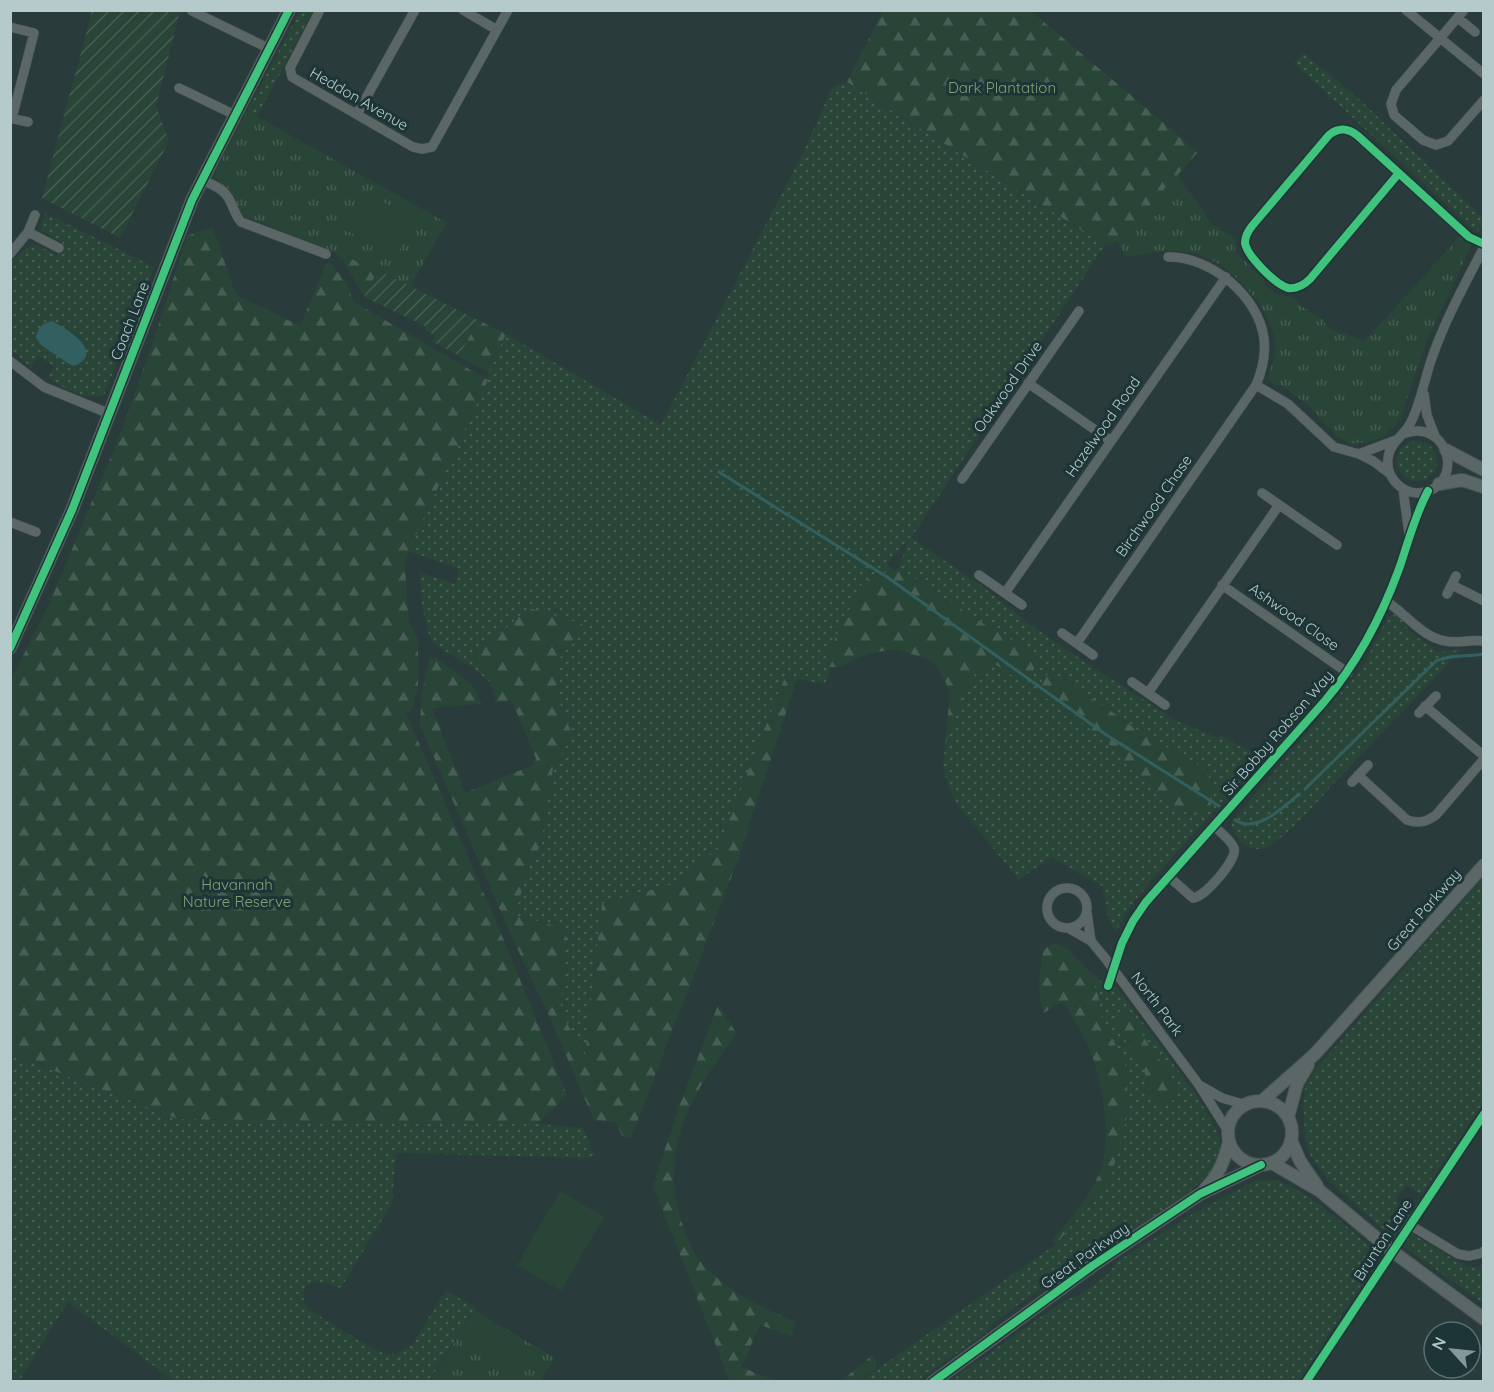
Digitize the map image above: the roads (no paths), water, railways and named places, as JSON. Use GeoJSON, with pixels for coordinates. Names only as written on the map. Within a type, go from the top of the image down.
{"type":"FeatureCollection","features":[{"type":"Feature","properties":{"kind":"street","name":"Coach Lane"},"geometry":{"type":"LineString","coordinates":[[10,648],[72,510],[178,234],[202,180],[289,10]]}},
{"type":"Feature","properties":{"kind":"street","name":"Heddon Avenue"},"geometry":{"type":"LineString","coordinates":[[320,10],[290,68],[291,77],[413,147],[422,149],[432,147],[497,30]]}},
{"type":"Feature","properties":{"kind":"street"},"geometry":{"type":"LineString","coordinates":[[357,114],[415,10]]}},
{"type":"Feature","properties":{"kind":"street"},"geometry":{"type":"LineString","coordinates":[[463,10],[497,30],[508,10]]}},
{"type":"Feature","properties":{"kind":"street"},"geometry":{"type":"LineString","coordinates":[[1406,10],[1484,74]]}},
{"type":"Feature","properties":{"kind":"street"},"geometry":{"type":"LineString","coordinates":[[192,11],[270,49]]}},
{"type":"Feature","properties":{"kind":"street"},"geometry":{"type":"LineString","coordinates":[[1475,32],[1461,14],[1393,94],[1391,104],[1394,115],[1423,140],[1432,145],[1440,145],[1452,137],[1484,100]]}},
{"type":"Feature","properties":{"kind":"street"},"geometry":{"type":"LineString","coordinates":[[10,27],[34,33],[11,118],[27,122]]}},
{"type":"Feature","properties":{"kind":"street"},"geometry":{"type":"LineString","coordinates":[[179,88],[236,116]]}},
{"type":"Feature","properties":{"kind":"street"},"geometry":{"type":"LineString","coordinates":[[1359,454],[1396,440],[1406,433],[1424,388],[1436,347],[1484,245],[1469,237],[1399,173],[1355,134],[1345,129],[1335,131],[1327,137],[1249,230],[1245,240],[1248,251],[1254,259],[1280,284],[1291,288],[1301,286],[1310,279],[1399,173]]}},
{"type":"Feature","properties":{"kind":"street"},"geometry":{"type":"LineString","coordinates":[[202,180],[219,188],[227,195],[234,214],[241,222],[326,254]]}},
{"type":"Feature","properties":{"kind":"street"},"geometry":{"type":"LineString","coordinates":[[10,254],[28,232],[35,215]]}},
{"type":"Feature","properties":{"kind":"street"},"geometry":{"type":"LineString","coordinates":[[28,232],[59,248]]}},
{"type":"Feature","properties":{"kind":"street"},"geometry":{"type":"LineString","coordinates":[[1168,257],[1192,260],[1226,277],[1250,306],[1264,337],[1264,360],[1256,385],[1288,404],[1334,447],[1359,454],[1373,461],[1389,473],[1403,489],[1420,493],[1462,480],[1484,487]]}},
{"type":"Feature","properties":{"kind":"street","name":"Hazelwood Road"},"geometry":{"type":"LineString","coordinates":[[1005,593],[1226,277]]}},
{"type":"Feature","properties":{"kind":"street","name":"Oakwood Drive"},"geometry":{"type":"LineString","coordinates":[[962,479],[1079,311]]}},
{"type":"Feature","properties":{"kind":"street"},"geometry":{"type":"LineString","coordinates":[[10,361],[44,387],[110,414]]}},
{"type":"Feature","properties":{"kind":"street"},"geometry":{"type":"LineString","coordinates":[[1028,383],[1111,441]]}},
{"type":"Feature","properties":{"kind":"street","name":"Birchwood Chase"},"geometry":{"type":"LineString","coordinates":[[1077,643],[1256,385]]}},
{"type":"Feature","properties":{"kind":"street"},"geometry":{"type":"LineString","coordinates":[[1424,388],[1427,415],[1435,436],[1446,450],[1484,470]]}},
{"type":"Feature","properties":{"kind":"street"},"geometry":{"type":"LineString","coordinates":[[1406,433],[1421,431],[1435,436]]}},
{"type":"Feature","properties":{"kind":"street"},"geometry":{"type":"LineString","coordinates":[[1389,473],[1389,453],[1396,440]]}},
{"type":"Feature","properties":{"kind":"street"},"geometry":{"type":"LineString","coordinates":[[1434,487],[1447,468],[1446,450]]}},
{"type":"Feature","properties":{"kind":"street","name":"Sir Bobby Robson Way"},"geometry":{"type":"LineString","coordinates":[[1108,986],[1119,952],[1134,921],[1152,894],[1347,673],[1386,601],[1409,536],[1434,487]]}},
{"type":"Feature","properties":{"kind":"street","name":"Sir Bobby Robson Way"},"geometry":{"type":"LineString","coordinates":[[1403,489],[1409,536]]}},
{"type":"Feature","properties":{"kind":"street"},"geometry":{"type":"LineString","coordinates":[[1262,493],[1336,545]]}},
{"type":"Feature","properties":{"kind":"street"},"geometry":{"type":"LineString","coordinates":[[1148,693],[1279,505]]}},
{"type":"Feature","properties":{"kind":"street"},"geometry":{"type":"LineString","coordinates":[[10,522],[36,532]]}},
{"type":"Feature","properties":{"kind":"street"},"geometry":{"type":"LineString","coordinates":[[979,575],[1022,605]]}},
{"type":"Feature","properties":{"kind":"street","name":"Ashwood Close"},"geometry":{"type":"LineString","coordinates":[[1222,585],[1347,673]]}},
{"type":"Feature","properties":{"kind":"street"},"geometry":{"type":"LineString","coordinates":[[1452,585],[1484,601]]}},
{"type":"Feature","properties":{"kind":"street"},"geometry":{"type":"LineString","coordinates":[[1386,601],[1439,640],[1447,642],[1483,640]]}},
{"type":"Feature","properties":{"kind":"street"},"geometry":{"type":"LineString","coordinates":[[1062,633],[1093,655]]}},
{"type":"Feature","properties":{"kind":"street"},"geometry":{"type":"LineString","coordinates":[[1132,682],[1165,705]]}},
{"type":"Feature","properties":{"kind":"street"},"geometry":{"type":"LineString","coordinates":[[1368,765],[1355,779],[1407,820],[1417,823],[1428,821],[1436,815],[1484,758],[1422,709],[1436,696]]}},
{"type":"Feature","properties":{"kind":"street"},"geometry":{"type":"LineString","coordinates":[[1168,876],[1193,898],[1204,893],[1232,861],[1235,852],[1232,844],[1214,826]]}},
{"type":"Feature","properties":{"kind":"street","name":"Great Parkway"},"geometry":{"type":"LineString","coordinates":[[1200,1194],[1213,1181],[1223,1165],[1233,1116],[1246,1105],[1262,1101],[1315,1054],[1484,865]]}},
{"type":"Feature","properties":{"kind":"street","name":"North Park"},"geometry":{"type":"LineString","coordinates":[[1091,940],[1085,900],[1070,888],[1057,891],[1048,902],[1048,915],[1056,924],[1091,940],[1199,1085],[1228,1137]]}},
{"type":"Feature","properties":{"kind":"street"},"geometry":{"type":"LineString","coordinates":[[1068,928],[1080,923],[1087,912]]}},
{"type":"Feature","properties":{"kind":"street","name":"Great Parkway"},"geometry":{"type":"LineString","coordinates":[[933,1382],[1092,1266],[1200,1194],[1285,1153],[1292,1140],[1288,1117],[1297,1084],[1315,1054]]}},
{"type":"Feature","properties":{"kind":"street","name":"North Park"},"geometry":{"type":"LineString","coordinates":[[1199,1085],[1222,1098],[1246,1105]]}},
{"type":"Feature","properties":{"kind":"street"},"geometry":{"type":"LineString","coordinates":[[1262,1101],[1276,1105],[1288,1117]]}},
{"type":"Feature","properties":{"kind":"street","name":"Brunton Lane"},"geometry":{"type":"LineString","coordinates":[[1404,1233],[1484,1114]]}},
{"type":"Feature","properties":{"kind":"street"},"geometry":{"type":"LineString","coordinates":[[1228,1137],[1240,1158],[1250,1164],[1266,1164],[1320,1191],[1392,1251],[1484,1319]]}},
{"type":"Feature","properties":{"kind":"street"},"geometry":{"type":"LineString","coordinates":[[1292,1140],[1300,1161],[1320,1191]]}},
{"type":"Feature","properties":{"kind":"street"},"geometry":{"type":"LineString","coordinates":[[1410,1225],[1458,1254],[1469,1256],[1484,1251]]}},
{"type":"Feature","properties":{"kind":"water"},"geometry":{"type":"Polygon","coordinates":[[[52,321],[81,341],[86,354],[83,361],[74,366],[41,345],[36,338],[38,331],[43,325],[52,321]]]}},
{"type":"Feature","properties":{"kind":"waterway"},"geometry":{"type":"LineString","coordinates":[[719,472],[887,577],[1105,734],[1219,806]]}},
{"type":"Feature","properties":{"kind":"waterway"},"geometry":{"type":"LineString","coordinates":[[1305,789],[1436,661],[1453,656],[1484,654]]}},
{"type":"Feature","properties":{"kind":"waterway"},"geometry":{"type":"LineString","coordinates":[[1235,820],[1252,824],[1260,822],[1269,818],[1299,794]]}},
{"type":"Feature","properties":{"kind":"park label","name":"Dark Plantation"},"geometry":{"type":"Point","coordinates":[1002,88]}},
{"type":"Feature","properties":{"kind":"park label","name":"Havannah Nature Reserve"},"geometry":{"type":"Point","coordinates":[237,894]}}]}
